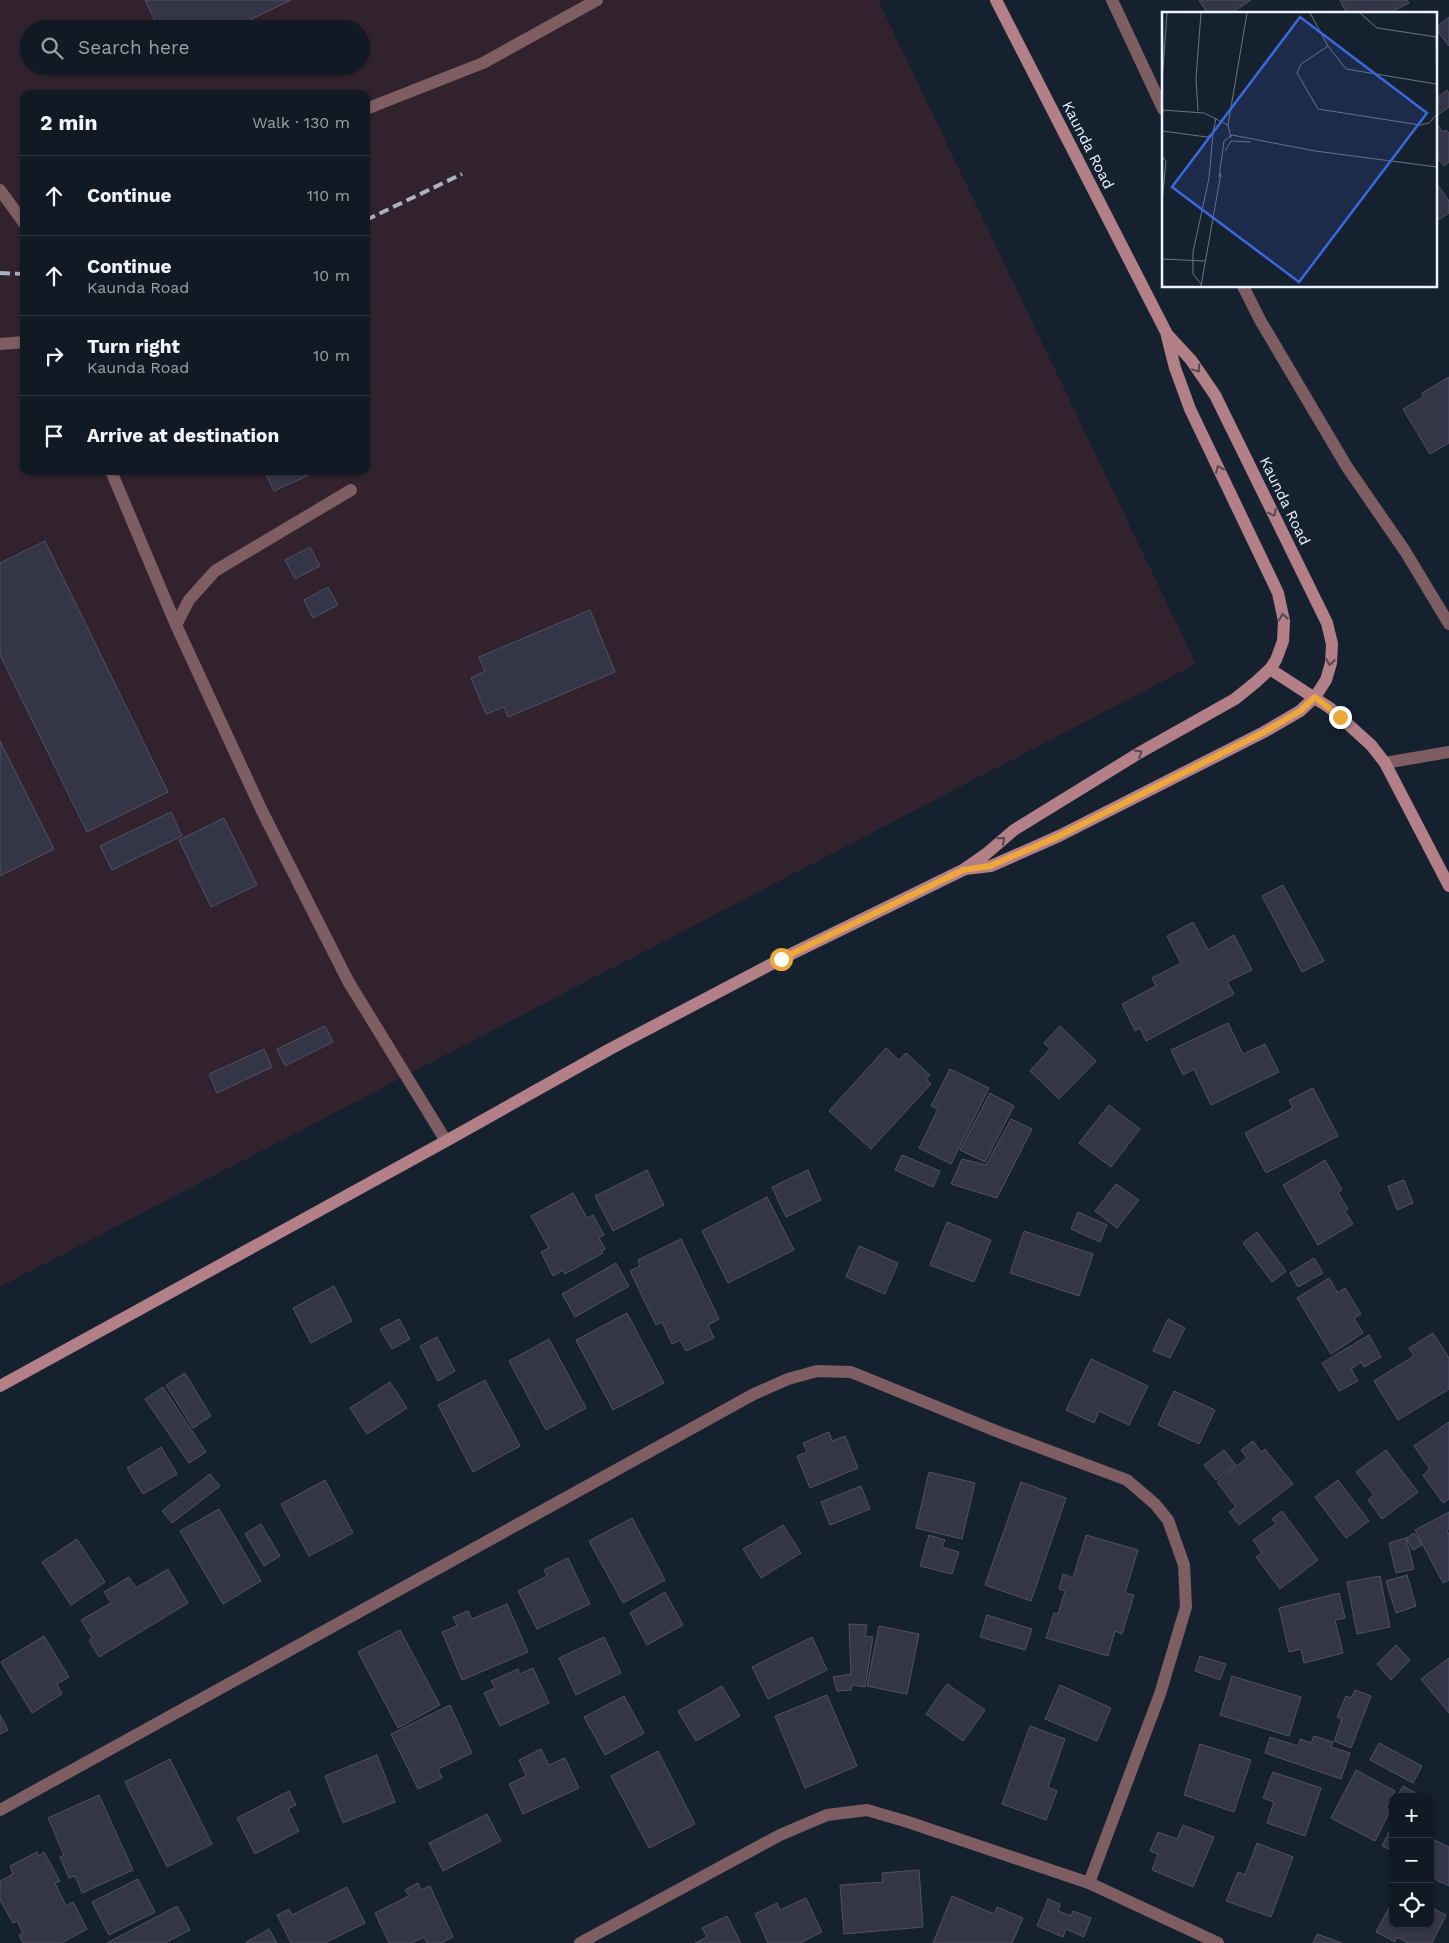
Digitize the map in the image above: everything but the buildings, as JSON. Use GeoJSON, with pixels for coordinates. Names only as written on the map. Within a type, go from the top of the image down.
{"type":"FeatureCollection","features":[{"type":"Feature","properties":{"kind":"main road","name":"Kaunda Road"},"geometry":{"type":"LineString","coordinates":[[963,870],[986,854],[1014,830],[1140,753],[1235,699],[1270,669],[1284,642],[1284,621],[1278,593],[1190,410],[1175,368],[1166,332],[996,0]]}},
{"type":"Feature","properties":{"kind":"main road","name":"Kaunda Road"},"geometry":{"type":"LineString","coordinates":[[963,870],[990,866],[1059,836],[1264,732],[1300,711],[1315,697],[1326,680],[1331,662],[1332,644],[1327,623],[1215,395],[1191,360],[1166,332]]}},
{"type":"Feature","properties":{"kind":"main road"},"geometry":{"type":"LineString","coordinates":[[1270,669],[1330,708],[1371,745],[1385,763],[1449,886]]}},
{"type":"Feature","properties":{"kind":"main road"},"geometry":{"type":"LineString","coordinates":[[0,1386],[610,1049],[772,963],[963,870]]}},
{"type":"Feature","properties":{"kind":"street"},"geometry":{"type":"LineString","coordinates":[[370,107],[483,63],[597,0]]}},
{"type":"Feature","properties":{"kind":"street"},"geometry":{"type":"LineString","coordinates":[[1112,0],[1162,107]]}},
{"type":"Feature","properties":{"kind":"street"},"geometry":{"type":"LineString","coordinates":[[0,190],[20,218]]}},
{"type":"Feature","properties":{"kind":"street"},"geometry":{"type":"LineString","coordinates":[[1244,288],[1260,320],[1347,467],[1405,552],[1449,624]]}},
{"type":"Feature","properties":{"kind":"street"},"geometry":{"type":"LineString","coordinates":[[0,344],[20,342]]}},
{"type":"Feature","properties":{"kind":"street"},"geometry":{"type":"LineString","coordinates":[[113,475],[176,625],[262,811],[348,981],[446,1141]]}},
{"type":"Feature","properties":{"kind":"street"},"geometry":{"type":"LineString","coordinates":[[176,625],[188,600],[215,570],[351,490]]}},
{"type":"Feature","properties":{"kind":"street"},"geometry":{"type":"LineString","coordinates":[[1385,763],[1449,752]]}},
{"type":"Feature","properties":{"kind":"street"},"geometry":{"type":"LineString","coordinates":[[0,1810],[754,1394],[788,1379],[817,1371],[851,1372],[996,1431],[1126,1480],[1155,1504],[1168,1520],[1184,1565],[1186,1607],[1160,1694],[1089,1884]]}},
{"type":"Feature","properties":{"kind":"street"},"geometry":{"type":"LineString","coordinates":[[580,1943],[780,1835],[827,1815],[868,1810],[1089,1884],[1218,1943]]}},
{"type":"Feature","properties":{"kind":"shaded area"},"geometry":{"type":"Polygon","coordinates":[[[0,0],[878,0],[1196,664],[0,1287],[0,0]]]}},
{"type":"Feature","properties":{"kind":"railway"},"geometry":{"type":"LineString","coordinates":[[370,218],[462,174]]}},
{"type":"Feature","properties":{"kind":"railway"},"geometry":{"type":"LineString","coordinates":[[0,273],[20,274]]}},
{"type":"Feature","properties":{"kind":"route"},"geometry":{"type":"LineString","coordinates":[[781,959],[963,870],[990,866],[1059,836],[1264,732],[1300,711],[1315,697],[1340,717]]}}]}
